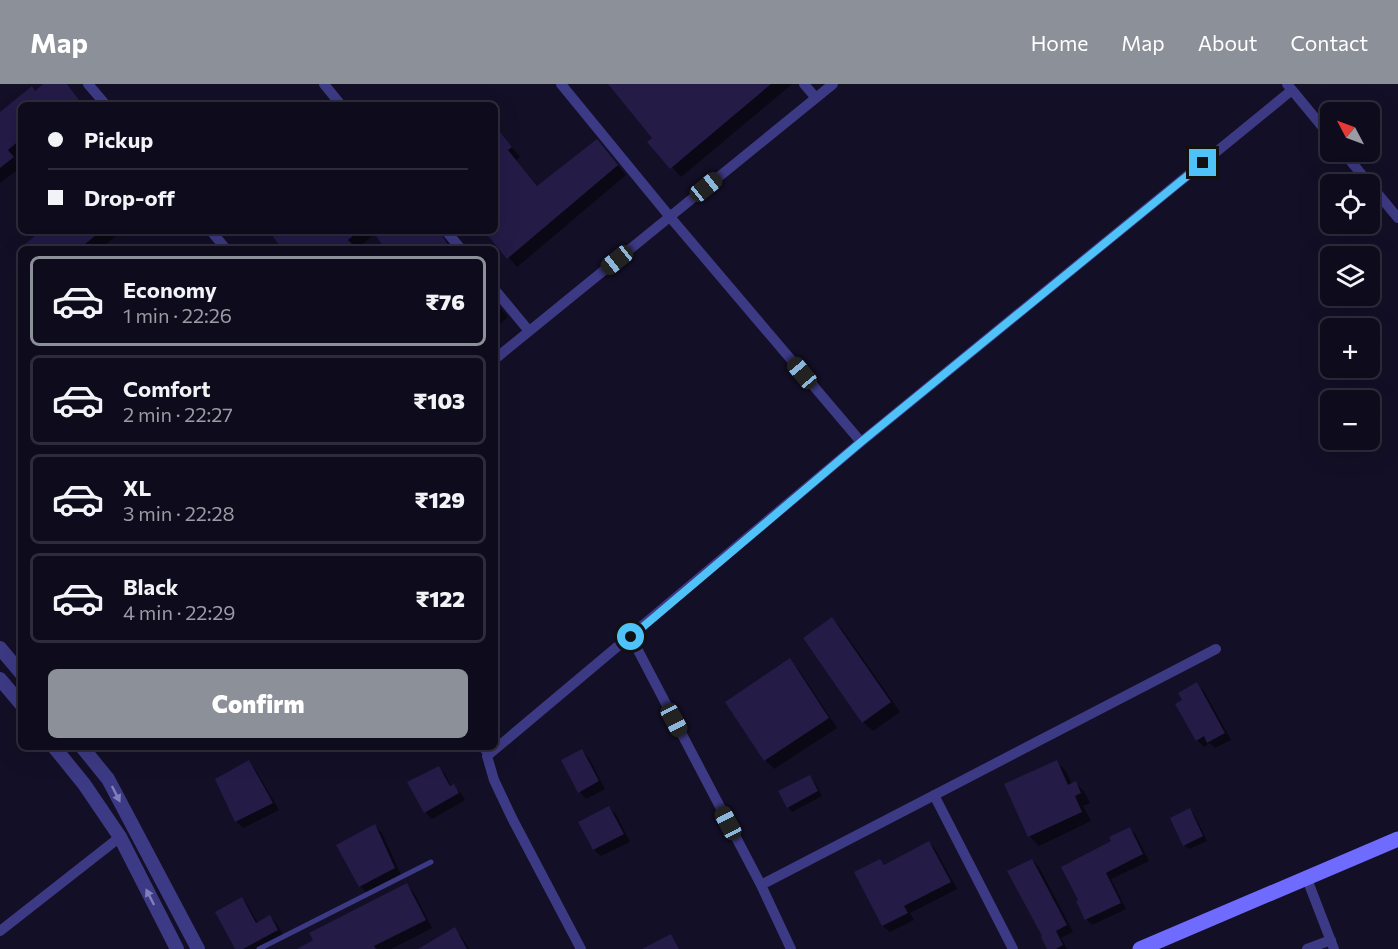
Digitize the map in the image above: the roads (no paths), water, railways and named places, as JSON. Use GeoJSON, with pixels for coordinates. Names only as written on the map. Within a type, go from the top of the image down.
{"type":"FeatureCollection","features":[{"type":"Feature","properties":{"kind":"main road"},"geometry":{"type":"LineString","coordinates":[[1140,949],[1165,944],[1398,839]]}},
{"type":"Feature","properties":{"kind":"street"},"geometry":{"type":"LineString","coordinates":[[88,84],[103,102]]}},
{"type":"Feature","properties":{"kind":"street"},"geometry":{"type":"LineString","coordinates":[[324,84],[339,102]]}},
{"type":"Feature","properties":{"kind":"street"},"geometry":{"type":"LineString","coordinates":[[561,84],[670,217],[861,442]]}},
{"type":"Feature","properties":{"kind":"street"},"geometry":{"type":"LineString","coordinates":[[804,84],[816,98]]}},
{"type":"Feature","properties":{"kind":"street"},"geometry":{"type":"LineString","coordinates":[[498,357],[833,84]]}},
{"type":"Feature","properties":{"kind":"street"},"geometry":{"type":"LineString","coordinates":[[498,740],[631,637],[861,442],[1290,87],[1320,124]]}},
{"type":"Feature","properties":{"kind":"street"},"geometry":{"type":"LineString","coordinates":[[1351,162],[1398,218]]}},
{"type":"Feature","properties":{"kind":"street"},"geometry":{"type":"LineString","coordinates":[[214,234],[224,246]]}},
{"type":"Feature","properties":{"kind":"street"},"geometry":{"type":"LineString","coordinates":[[448,234],[458,246]]}},
{"type":"Feature","properties":{"kind":"street"},"geometry":{"type":"LineString","coordinates":[[498,294],[529,331]]}},
{"type":"Feature","properties":{"kind":"street"},"geometry":{"type":"LineString","coordinates":[[631,637],[791,949]]}},
{"type":"Feature","properties":{"kind":"street"},"geometry":{"type":"LineString","coordinates":[[0,648],[18,669]]}},
{"type":"Feature","properties":{"kind":"street"},"geometry":{"type":"LineString","coordinates":[[760,885],[1216,649]]}},
{"type":"Feature","properties":{"kind":"street"},"geometry":{"type":"LineString","coordinates":[[0,678],[18,700]]}},
{"type":"Feature","properties":{"kind":"street"},"geometry":{"type":"LineString","coordinates":[[56,750],[84,784],[120,837],[177,949]]}},
{"type":"Feature","properties":{"kind":"street"},"geometry":{"type":"LineString","coordinates":[[84,750],[108,779],[198,949]]}},
{"type":"Feature","properties":{"kind":"street"},"geometry":{"type":"LineString","coordinates":[[484,751],[512,819],[581,949]]}},
{"type":"Feature","properties":{"kind":"street"},"geometry":{"type":"LineString","coordinates":[[934,795],[1013,949]]}},
{"type":"Feature","properties":{"kind":"street"},"geometry":{"type":"LineString","coordinates":[[0,931],[120,837]]}},
{"type":"Feature","properties":{"kind":"street"},"geometry":{"type":"LineString","coordinates":[[1307,879],[1332,945],[1307,949]]}},
{"type":"Feature","properties":{"kind":"lane"},"geometry":{"type":"LineString","coordinates":[[260,949],[431,862]]}}]}
